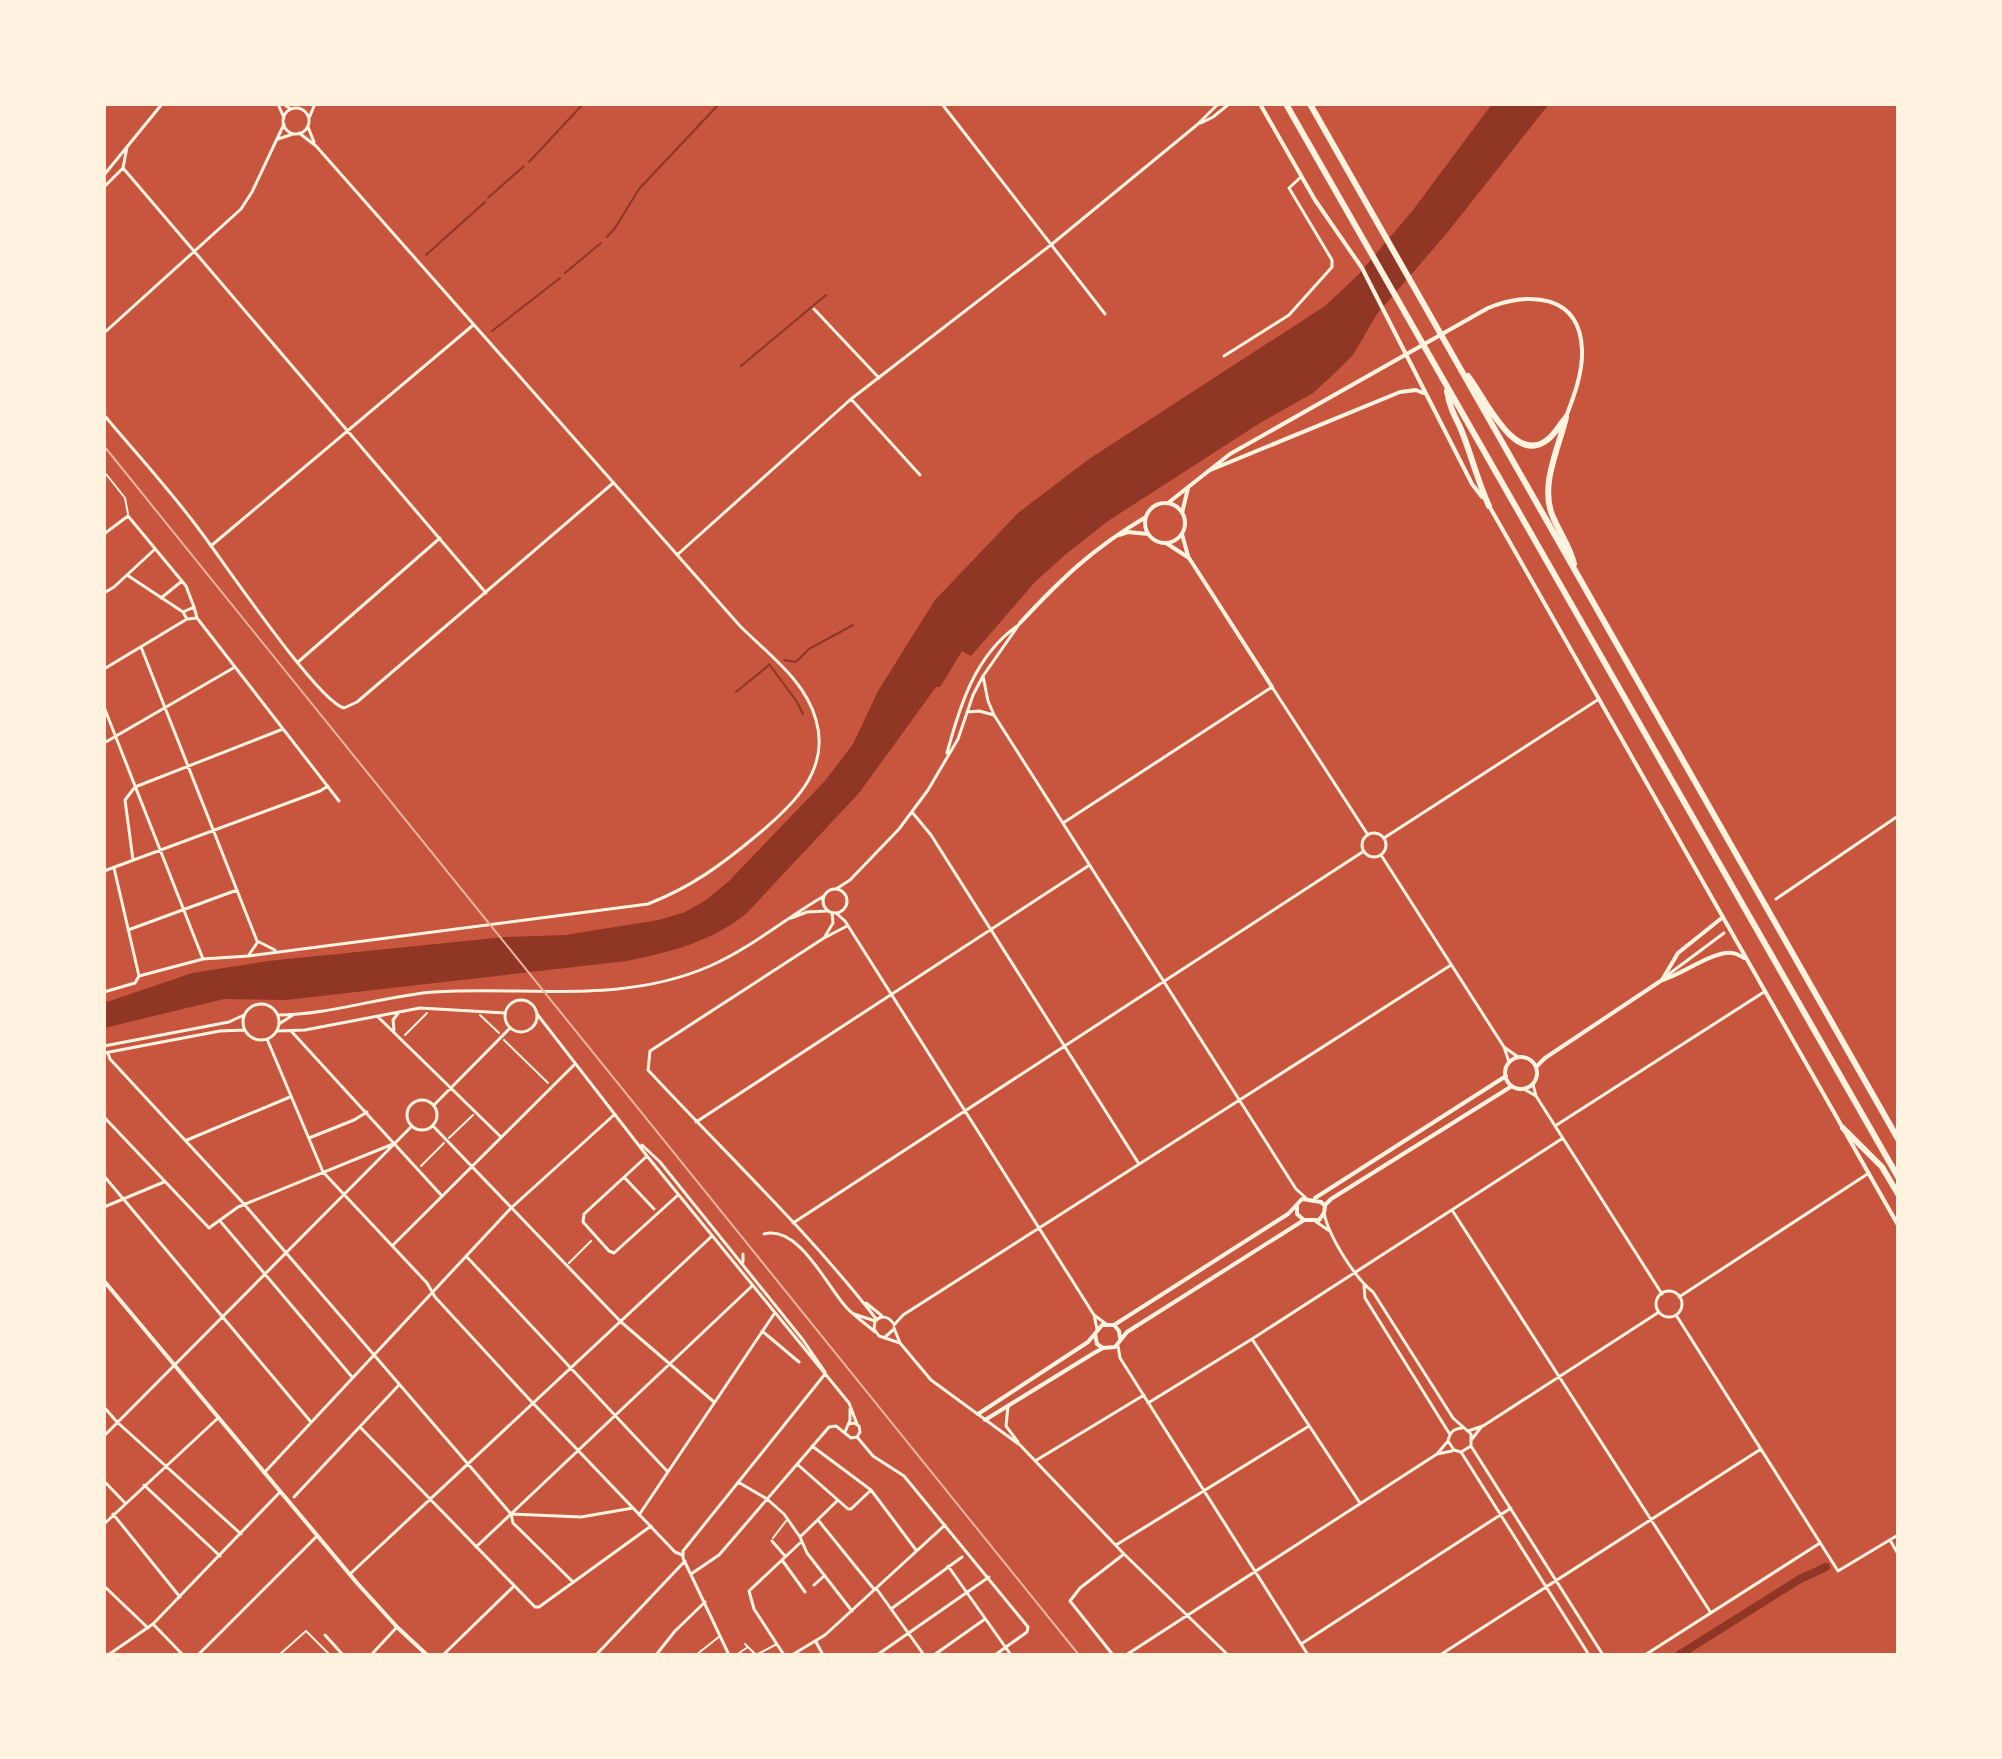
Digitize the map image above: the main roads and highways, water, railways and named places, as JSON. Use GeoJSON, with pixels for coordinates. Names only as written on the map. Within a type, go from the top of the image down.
{"type":"FeatureCollection","features":[{"type":"Feature","properties":{"kind":"highway"},"geometry":{"type":"LineString","coordinates":[[1286,104],[1898,1177]]}},
{"type":"Feature","properties":{"kind":"highway"},"geometry":{"type":"LineString","coordinates":[[1310,104],[1898,1139]]}},
{"type":"Feature","properties":{"kind":"highway"},"geometry":{"type":"LineString","coordinates":[[1458,364],[1513,440],[1530,445],[1546,441],[1566,417],[1547,493],[1552,517],[1570,547],[1576,571]]}},
{"type":"Feature","properties":{"kind":"highway"},"geometry":{"type":"LineString","coordinates":[[1446,388],[1450,409],[1489,506]]}},
{"type":"Feature","properties":{"kind":"highway"},"geometry":{"type":"LineString","coordinates":[[1843,1128],[1882,1167],[1898,1194]]}},
{"type":"Feature","properties":{"kind":"waterway"},"geometry":{"type":"LineString","coordinates":[[529,162],[583,104]]}},
{"type":"Feature","properties":{"kind":"waterway"},"geometry":{"type":"LineString","coordinates":[[607,237],[639,189],[719,104]]}},
{"type":"Feature","properties":{"kind":"waterway"},"geometry":{"type":"LineString","coordinates":[[488,198],[524,166]]}},
{"type":"Feature","properties":{"kind":"waterway"},"geometry":{"type":"LineString","coordinates":[[426,255],[485,202]]}},
{"type":"Feature","properties":{"kind":"waterway"},"geometry":{"type":"LineString","coordinates":[[565,273],[601,243]]}},
{"type":"Feature","properties":{"kind":"waterway"},"geometry":{"type":"LineString","coordinates":[[492,331],[560,278]]}},
{"type":"Feature","properties":{"kind":"waterway"},"geometry":{"type":"LineString","coordinates":[[741,366],[826,295]]}},
{"type":"Feature","properties":{"kind":"waterway"},"geometry":{"type":"LineString","coordinates":[[784,660],[796,662],[809,649],[853,625]]}},
{"type":"Feature","properties":{"kind":"waterway"},"geometry":{"type":"LineString","coordinates":[[769,664],[803,714]]}},
{"type":"Feature","properties":{"kind":"waterway"},"geometry":{"type":"LineString","coordinates":[[736,692],[769,665]]}},
{"type":"Feature","properties":{"kind":"waterway"},"geometry":{"type":"LineString","coordinates":[[1679,1655],[1800,1579],[1826,1567]]}},
{"type":"Feature","properties":{"kind":"railway"},"geometry":{"type":"LineString","coordinates":[[104,446],[1079,1655]]}}]}
